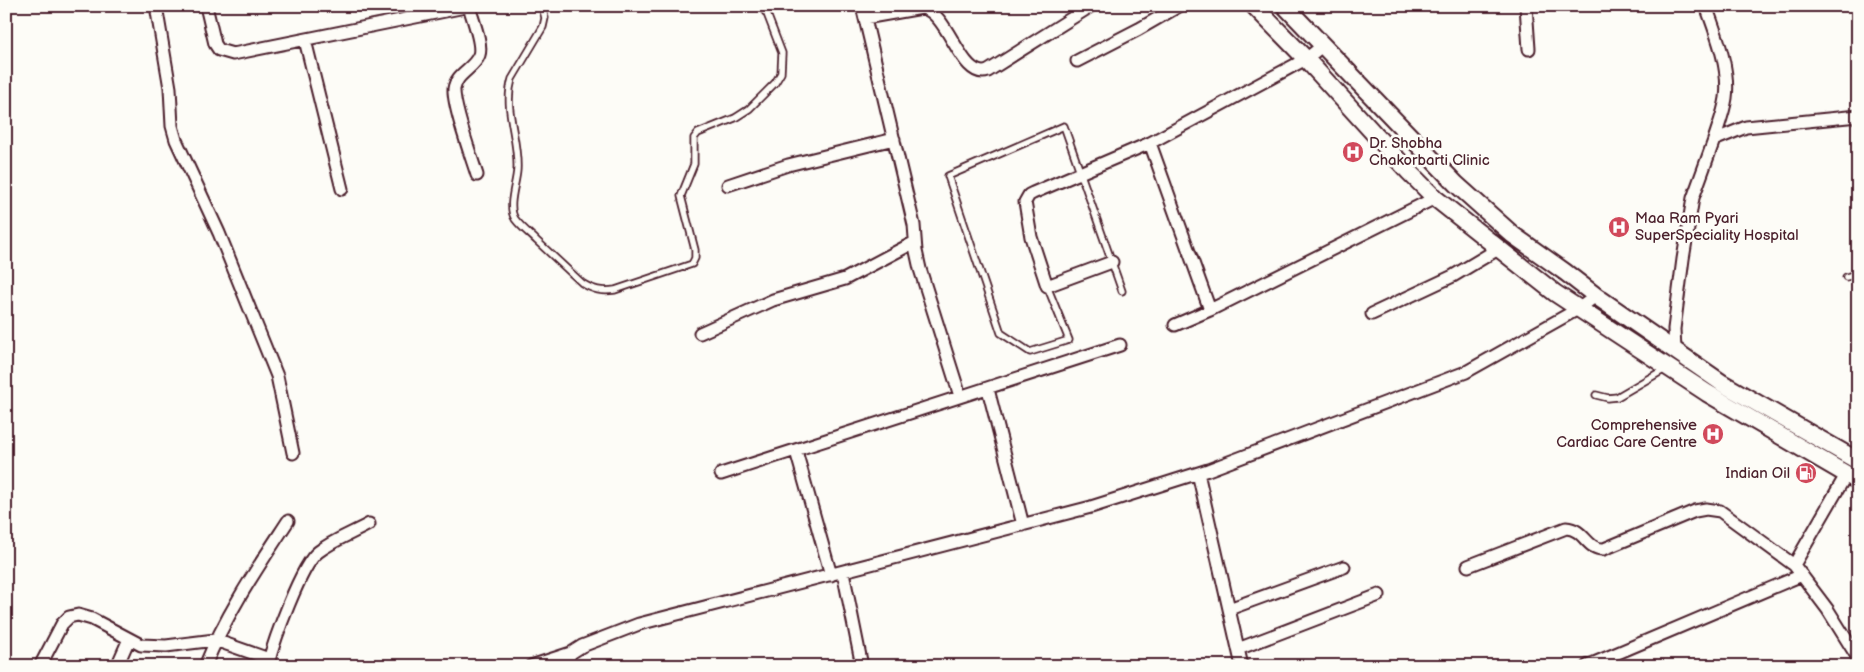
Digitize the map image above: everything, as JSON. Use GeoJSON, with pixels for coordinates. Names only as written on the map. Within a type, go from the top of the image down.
{"type":"FeatureCollection","features":[{"type":"Feature","properties":{"kind":"main road"},"geometry":{"type":"LineString","coordinates":[[1254,6],[1306,59],[1409,172],[1436,198],[1498,249],[1578,309],[1667,368],[1852,478]]}},
{"type":"Feature","properties":{"kind":"main road"},"geometry":{"type":"LineString","coordinates":[[1284,6],[1456,184],[1513,234],[1596,296],[1722,383],[1858,461]]}},
{"type":"Feature","properties":{"kind":"street"},"geometry":{"type":"LineString","coordinates":[[156,6],[170,88],[172,126],[176,140],[219,232],[277,376],[293,453]]}},
{"type":"Feature","properties":{"kind":"street"},"geometry":{"type":"LineString","coordinates":[[206,6],[215,44],[219,50],[233,54],[469,6],[480,46],[479,55],[475,62],[461,74],[454,89],[456,104],[477,175]]}},
{"type":"Feature","properties":{"kind":"street"},"geometry":{"type":"LineString","coordinates":[[862,6],[914,225],[920,268],[960,396]]}},
{"type":"Feature","properties":{"kind":"street"},"geometry":{"type":"LineString","coordinates":[[865,18],[922,8],[932,9],[969,64],[977,72],[982,73],[1091,6]]}},
{"type":"Feature","properties":{"kind":"street"},"geometry":{"type":"LineString","coordinates":[[1077,61],[1179,6]]}},
{"type":"Feature","properties":{"kind":"street"},"geometry":{"type":"LineString","coordinates":[[1526,6],[1529,49]]}},
{"type":"Feature","properties":{"kind":"street"},"geometry":{"type":"LineString","coordinates":[[1675,350],[1674,329],[1693,198],[1714,140],[1726,98],[1726,77],[1716,35],[1706,6]]}},
{"type":"Feature","properties":{"kind":"street"},"geometry":{"type":"LineString","coordinates":[[305,40],[342,188]]}},
{"type":"Feature","properties":{"kind":"street"},"geometry":{"type":"LineString","coordinates":[[1112,262],[1047,286],[1031,237],[1025,202],[1029,195],[1150,143],[1306,59],[1322,46]]}},
{"type":"Feature","properties":{"kind":"street"},"geometry":{"type":"LineString","coordinates":[[1714,140],[1746,127],[1858,116]]}},
{"type":"Feature","properties":{"kind":"street"},"geometry":{"type":"LineString","coordinates":[[728,185],[788,165],[894,139]]}},
{"type":"Feature","properties":{"kind":"street"},"geometry":{"type":"LineString","coordinates":[[1150,143],[1210,310]]}},
{"type":"Feature","properties":{"kind":"street"},"geometry":{"type":"LineString","coordinates":[[1175,325],[1210,310],[1436,198]]}},
{"type":"Feature","properties":{"kind":"street"},"geometry":{"type":"LineString","coordinates":[[700,333],[773,300],[844,279],[915,242]]}},
{"type":"Feature","properties":{"kind":"street"},"geometry":{"type":"LineString","coordinates":[[1372,314],[1453,276],[1498,249]]}},
{"type":"Feature","properties":{"kind":"street"},"geometry":{"type":"LineString","coordinates":[[531,666],[571,653],[600,638],[639,624],[1090,507],[1198,473],[1466,372],[1578,309],[1596,296]]}},
{"type":"Feature","properties":{"kind":"street"},"geometry":{"type":"LineString","coordinates":[[721,474],[1120,345]]}},
{"type":"Feature","properties":{"kind":"street"},"geometry":{"type":"LineString","coordinates":[[988,389],[1023,525]]}},
{"type":"Feature","properties":{"kind":"street"},"geometry":{"type":"LineString","coordinates":[[796,451],[831,575]]}},
{"type":"Feature","properties":{"kind":"street"},"geometry":{"type":"LineString","coordinates":[[1198,473],[1242,666]]}},
{"type":"Feature","properties":{"kind":"street"},"geometry":{"type":"LineString","coordinates":[[1794,565],[1852,478]]}},
{"type":"Feature","properties":{"kind":"street"},"geometry":{"type":"LineString","coordinates":[[1468,566],[1566,528],[1578,531],[1594,547],[1604,549],[1695,512],[1706,509],[1720,511],[1794,565],[1833,619],[1858,658]]}},
{"type":"Feature","properties":{"kind":"street"},"geometry":{"type":"LineString","coordinates":[[205,666],[215,640],[254,573],[288,521]]}},
{"type":"Feature","properties":{"kind":"street"},"geometry":{"type":"LineString","coordinates":[[40,666],[62,624],[70,617],[78,615],[92,619],[141,645],[152,647],[215,640],[268,662],[301,576],[309,562],[317,552],[369,524]]}},
{"type":"Feature","properties":{"kind":"street"},"geometry":{"type":"LineString","coordinates":[[1229,610],[1344,567]]}},
{"type":"Feature","properties":{"kind":"street"},"geometry":{"type":"LineString","coordinates":[[843,572],[862,666]]}},
{"type":"Feature","properties":{"kind":"street"},"geometry":{"type":"LineString","coordinates":[[1587,666],[1802,575]]}},
{"type":"Feature","properties":{"kind":"street"},"geometry":{"type":"LineString","coordinates":[[1238,649],[1380,595]]}},
{"type":"Feature","properties":{"kind":"street"},"geometry":{"type":"LineString","coordinates":[[117,666],[129,639]]}},
{"type":"Feature","properties":{"kind":"street"},"geometry":{"type":"LineString","coordinates":[[564,666],[571,653]]}},
{"type":"Feature","properties":{"kind":"lane"},"geometry":{"type":"LineString","coordinates":[[542,6],[545,18],[543,27],[512,79],[509,88],[509,105],[517,170],[512,210],[515,218],[524,228],[582,283],[592,289],[603,292],[615,290],[692,264],[695,258],[695,250],[681,196],[694,164],[694,138],[698,133],[735,118],[749,109],[775,83],[781,73],[782,53],[767,14],[761,6]]}},
{"type":"Feature","properties":{"kind":"lane"},"geometry":{"type":"LineString","coordinates":[[1047,286],[1070,340],[1030,352],[1001,333],[948,176],[1064,126],[1122,291]]}},
{"type":"Feature","properties":{"kind":"lane"},"geometry":{"type":"LineString","coordinates":[[1846,278],[1858,274]]}},
{"type":"Feature","properties":{"kind":"lane"},"geometry":{"type":"LineString","coordinates":[[1596,395],[1608,398],[1617,397],[1667,368]]}},
{"type":"Feature","properties":{"kind":"place","name":"Dr. Shobha Chakorbarti Clinic"},"geometry":{"type":"Point","coordinates":[1353,152]}},
{"type":"Feature","properties":{"kind":"place","name":"Maa Ram Pyari SuperSpeciality Hospital"},"geometry":{"type":"Point","coordinates":[1619,227]}},
{"type":"Feature","properties":{"kind":"place","name":"Comprehensive Cardiac Care Centre"},"geometry":{"type":"Point","coordinates":[1713,434]}},
{"type":"Feature","properties":{"kind":"place","name":"Indian Oil"},"geometry":{"type":"Point","coordinates":[1806,473]}}]}
